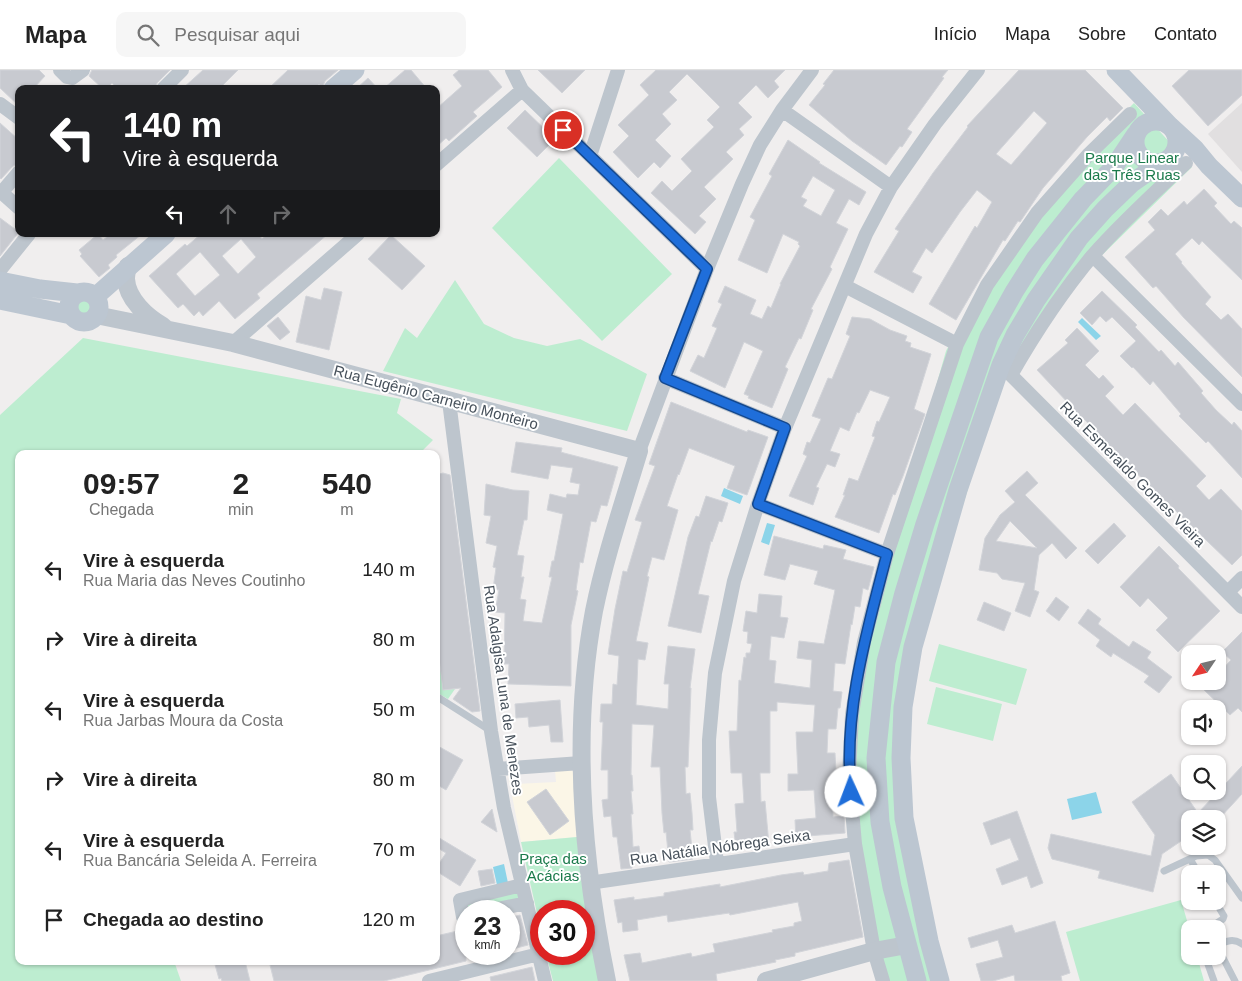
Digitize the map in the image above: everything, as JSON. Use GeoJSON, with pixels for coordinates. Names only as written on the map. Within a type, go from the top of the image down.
{"type":"FeatureCollection","features":[{"type":"Feature","properties":{"kind":"main road"},"geometry":{"type":"LineString","coordinates":[[338,85],[355,70]]}},
{"type":"Feature","properties":{"kind":"main road"},"geometry":{"type":"LineString","coordinates":[[1124,76],[1137,124],[1136,148],[1138,154],[1149,162],[1174,160]]}},
{"type":"Feature","properties":{"kind":"main road"},"geometry":{"type":"LineString","coordinates":[[1124,76],[1174,131],[1177,144],[1174,160]]}},
{"type":"Feature","properties":{"kind":"main road"},"geometry":{"type":"LineString","coordinates":[[1137,124],[1157,121],[1170,126],[1195,148],[1209,166],[1242,198]]}},
{"type":"Feature","properties":{"kind":"main road"},"geometry":{"type":"LineString","coordinates":[[917,981],[892,887],[880,822],[876,758],[886,662],[904,594],[934,497],[989,336],[1035,259],[1083,200],[1114,167],[1137,124]]}},
{"type":"Feature","properties":{"kind":"main road"},"geometry":{"type":"LineString","coordinates":[[938,972],[912,864],[904,818],[901,758],[903,707],[913,647],[958,490],[1006,370],[1015,335],[1036,300],[1079,238],[1104,209],[1132,183],[1183,156],[1209,166]]}},
{"type":"Feature","properties":{"kind":"main road"},"geometry":{"type":"LineString","coordinates":[[89,302],[162,237]]}},
{"type":"Feature","properties":{"kind":"main road"},"geometry":{"type":"LineString","coordinates":[[0,281],[89,302]]}},
{"type":"Feature","properties":{"kind":"main road"},"geometry":{"type":"LineString","coordinates":[[71,315],[69,306],[73,296],[89,302]]}},
{"type":"Feature","properties":{"kind":"main road"},"geometry":{"type":"LineString","coordinates":[[0,300],[71,315],[84,322],[93,319],[89,302]]}},
{"type":"Feature","properties":{"kind":"main road"},"geometry":{"type":"LineString","coordinates":[[907,945],[915,944],[922,946],[928,951],[938,972]]}},
{"type":"Feature","properties":{"kind":"street"},"geometry":{"type":"LineString","coordinates":[[63,73],[72,78],[83,70]]}},
{"type":"Feature","properties":{"kind":"street"},"geometry":{"type":"LineString","coordinates":[[167,85],[182,70]]}},
{"type":"Feature","properties":{"kind":"street"},"geometry":{"type":"LineString","coordinates":[[512,70],[522,90],[707,269]]}},
{"type":"Feature","properties":{"kind":"street"},"geometry":{"type":"LineString","coordinates":[[590,156],[618,70]]}},
{"type":"Feature","properties":{"kind":"street"},"geometry":{"type":"LineString","coordinates":[[606,981],[589,883],[581,763],[584,675],[594,612],[609,547],[639,451],[707,269],[756,153],[782,110],[812,70]]}},
{"type":"Feature","properties":{"kind":"street"},"geometry":{"type":"LineString","coordinates":[[717,863],[709,797],[709,740],[715,673],[734,581],[758,504],[785,428],[866,234],[891,187],[935,124],[978,70]]}},
{"type":"Feature","properties":{"kind":"street"},"geometry":{"type":"LineString","coordinates":[[440,162],[522,90]]}},
{"type":"Feature","properties":{"kind":"street"},"geometry":{"type":"LineString","coordinates":[[0,104],[15,115]]}},
{"type":"Feature","properties":{"kind":"street"},"geometry":{"type":"LineString","coordinates":[[782,110],[891,187]]}},
{"type":"Feature","properties":{"kind":"street"},"geometry":{"type":"LineString","coordinates":[[883,981],[874,951],[855,844],[849,775],[852,714],[864,642],[887,554],[957,344],[987,285],[1038,213],[1089,154],[1137,124]]}},
{"type":"Feature","properties":{"kind":"street"},"geometry":{"type":"LineString","coordinates":[[1006,370],[1030,342],[1093,256],[1135,210],[1174,160]]}},
{"type":"Feature","properties":{"kind":"street"},"geometry":{"type":"LineString","coordinates":[[15,176],[1,192],[15,204]]}},
{"type":"Feature","properties":{"kind":"street"},"geometry":{"type":"LineString","coordinates":[[0,270],[27,237]]}},
{"type":"Feature","properties":{"kind":"street"},"geometry":{"type":"LineString","coordinates":[[233,343],[355,237]]}},
{"type":"Feature","properties":{"kind":"street"},"geometry":{"type":"LineString","coordinates":[[1093,256],[1242,404]]}},
{"type":"Feature","properties":{"kind":"street"},"geometry":{"type":"LineString","coordinates":[[128,266],[126,280],[136,304],[150,318],[168,329]]}},
{"type":"Feature","properties":{"kind":"street"},"geometry":{"type":"LineString","coordinates":[[845,286],[957,344]]}},
{"type":"Feature","properties":{"kind":"street","name":"Rua Eugênio Carneiro Monteiro"},"geometry":{"type":"LineString","coordinates":[[89,302],[168,329],[233,343],[639,451]]}},
{"type":"Feature","properties":{"kind":"street","name":"Rua Esmeraldo Gomes Vieira"},"geometry":{"type":"LineString","coordinates":[[1006,370],[1242,607]]}},
{"type":"Feature","properties":{"kind":"street"},"geometry":{"type":"LineString","coordinates":[[665,378],[785,428]]}},
{"type":"Feature","properties":{"kind":"street","name":"Rua Adalgisa Luna de Menezes"},"geometry":{"type":"LineString","coordinates":[[449,401],[491,731],[504,808],[530,915]]}},
{"type":"Feature","properties":{"kind":"street"},"geometry":{"type":"LineString","coordinates":[[758,504],[887,554]]}},
{"type":"Feature","properties":{"kind":"street"},"geometry":{"type":"LineString","coordinates":[[1228,592],[1242,578]]}},
{"type":"Feature","properties":{"kind":"street"},"geometry":{"type":"LineString","coordinates":[[498,769],[581,763]]}},
{"type":"Feature","properties":{"kind":"street","name":"Rua Natália Nóbrega Seixa"},"geometry":{"type":"LineString","coordinates":[[589,883],[855,844]]}},
{"type":"Feature","properties":{"kind":"street"},"geometry":{"type":"LineString","coordinates":[[460,900],[522,885]]}},
{"type":"Feature","properties":{"kind":"street"},"geometry":{"type":"LineString","coordinates":[[520,904],[527,902]]}},
{"type":"Feature","properties":{"kind":"street"},"geometry":{"type":"LineString","coordinates":[[771,980],[874,951],[907,945]]}},
{"type":"Feature","properties":{"kind":"street"},"geometry":{"type":"LineString","coordinates":[[429,981],[530,956]]}},
{"type":"Feature","properties":{"kind":"street","name":"Rua Adalgisa Luna de Menezes"},"geometry":{"type":"LineString","coordinates":[[541,965],[545,981]]}},
{"type":"Feature","properties":{"kind":"lane"},"geometry":{"type":"LineString","coordinates":[[440,699],[491,731]]}},
{"type":"Feature","properties":{"kind":"lane"},"geometry":{"type":"LineString","coordinates":[[1164,871],[1196,856],[1208,854],[1215,860],[1242,898]]}},
{"type":"Feature","properties":{"kind":"lane"},"geometry":{"type":"LineString","coordinates":[[1190,859],[1194,865]]}},
{"type":"Feature","properties":{"kind":"lane"},"geometry":{"type":"LineString","coordinates":[[1226,940],[1238,941],[1242,944]]}},
{"type":"Feature","properties":{"kind":"lane"},"geometry":{"type":"LineString","coordinates":[[1226,963],[1235,981]]}},
{"type":"Feature","properties":{"kind":"lane"},"geometry":{"type":"LineString","coordinates":[[1208,965],[1214,981]]}},
{"type":"Feature","properties":{"kind":"shaded area"},"geometry":{"type":"Polygon","coordinates":[[[1242,103],[1242,172],[1208,134],[1242,103]]]}},
{"type":"Feature","properties":{"kind":"shaded area"},"geometry":{"type":"Polygon","coordinates":[[[571,769],[575,775],[577,837],[521,842],[508,775],[515,773],[516,784],[556,782],[555,770],[571,769]]]}},
{"type":"Feature","properties":{"kind":"green space","name":"Parque Linear das Três Ruas"},"geometry":{"type":"Polygon","coordinates":[[[1134,103],[1192,167],[1093,264],[1003,376],[922,637],[907,724],[907,774],[920,878],[945,981],[877,981],[844,747],[923,432],[946,351],[979,288],[1059,178],[1134,103]]]}},
{"type":"Feature","properties":{"kind":"green space"},"geometry":{"type":"Polygon","coordinates":[[[559,158],[672,274],[602,341],[492,228],[559,158]]]}},
{"type":"Feature","properties":{"kind":"green space"},"geometry":{"type":"Polygon","coordinates":[[[455,280],[484,324],[514,338],[547,346],[580,339],[647,374],[627,431],[383,371],[405,328],[417,338],[455,280]]]}},
{"type":"Feature","properties":{"kind":"green space"},"geometry":{"type":"Polygon","coordinates":[[[80,298],[86,298],[91,303],[89,312],[80,314],[75,309],[75,303],[80,298]]]}},
{"type":"Feature","properties":{"kind":"green space"},"geometry":{"type":"Polygon","coordinates":[[[83,338],[401,399],[397,413],[433,440],[423,450],[15,450],[15,965],[175,965],[181,981],[0,981],[0,415],[83,338]]]}},
{"type":"Feature","properties":{"kind":"green space"},"geometry":{"type":"Polygon","coordinates":[[[939,644],[1027,669],[1016,705],[929,681],[939,644]]]}},
{"type":"Feature","properties":{"kind":"green space"},"geometry":{"type":"Polygon","coordinates":[[[440,662],[443,690],[455,689],[448,699],[440,694],[440,662]]]}},
{"type":"Feature","properties":{"kind":"green space"},"geometry":{"type":"Polygon","coordinates":[[[936,687],[1002,704],[993,741],[927,724],[936,687]]]}},
{"type":"Feature","properties":{"kind":"green space","name":"Praça das Acácias"},"geometry":{"type":"Polygon","coordinates":[[[577,837],[585,900],[534,900],[521,842],[577,837]]]}},
{"type":"Feature","properties":{"kind":"green space"},"geometry":{"type":"Polygon","coordinates":[[[522,885],[527,903],[520,904],[520,900],[460,900],[522,885]]]}},
{"type":"Feature","properties":{"kind":"green space"},"geometry":{"type":"Polygon","coordinates":[[[1181,900],[1181,910],[1184,910],[1187,920],[1181,920],[1181,965],[1200,965],[1204,981],[1080,981],[1066,932],[1181,900]]]}},
{"type":"Feature","properties":{"kind":"green space","name":"Praça das Acácias"},"geometry":{"type":"Polygon","coordinates":[[[595,947],[602,981],[553,981],[549,965],[595,965],[595,947]]]}},
{"type":"Feature","properties":{"kind":"water"},"geometry":{"type":"Polygon","coordinates":[[[1082,318],[1101,336],[1096,340],[1078,322],[1082,318]]]}},
{"type":"Feature","properties":{"kind":"water"},"geometry":{"type":"Polygon","coordinates":[[[724,488],[743,496],[740,504],[721,496],[724,488]]]}},
{"type":"Feature","properties":{"kind":"water"},"geometry":{"type":"Polygon","coordinates":[[[767,523],[775,525],[769,545],[761,542],[767,523]]]}},
{"type":"Feature","properties":{"kind":"water"},"geometry":{"type":"Polygon","coordinates":[[[1096,792],[1102,813],[1072,820],[1067,799],[1096,792]]]}},
{"type":"Feature","properties":{"kind":"water"},"geometry":{"type":"Polygon","coordinates":[[[504,864],[508,883],[497,885],[493,867],[504,864]]]}},
{"type":"Feature","properties":{"kind":"building"},"geometry":{"type":"Polygon","coordinates":[[[0,70],[39,70],[45,76],[37,85],[15,85],[15,102],[0,88],[0,70]]]}},
{"type":"Feature","properties":{"kind":"building"},"geometry":{"type":"Polygon","coordinates":[[[92,70],[170,70],[156,85],[114,85],[112,83],[110,85],[99,85],[89,76],[92,70]]]}},
{"type":"Feature","properties":{"kind":"building"},"geometry":{"type":"Polygon","coordinates":[[[203,70],[238,70],[223,85],[186,85],[203,70]]]}},
{"type":"Feature","properties":{"kind":"building"},"geometry":{"type":"Polygon","coordinates":[[[288,70],[338,70],[325,81],[323,85],[272,85],[288,70]]]}},
{"type":"Feature","properties":{"kind":"building"},"geometry":{"type":"Polygon","coordinates":[[[405,70],[411,70],[424,85],[388,85],[405,70]]]}},
{"type":"Feature","properties":{"kind":"building"},"geometry":{"type":"Polygon","coordinates":[[[459,70],[488,70],[502,87],[473,112],[477,116],[449,141],[446,138],[440,143],[440,105],[462,86],[453,75],[459,70]]]}},
{"type":"Feature","properties":{"kind":"building"},"geometry":{"type":"Polygon","coordinates":[[[538,70],[585,70],[562,93],[538,70]]]}},
{"type":"Feature","properties":{"kind":"building"},"geometry":{"type":"Polygon","coordinates":[[[656,70],[785,70],[774,81],[779,87],[768,98],[756,85],[738,103],[752,117],[739,129],[744,135],[726,152],[733,159],[704,187],[716,199],[699,216],[706,222],[695,234],[651,193],[662,181],[672,191],[692,171],[681,159],[714,127],[707,120],[720,107],[687,74],[669,92],[677,100],[662,114],[671,124],[655,140],[671,156],[660,168],[654,162],[638,178],[613,152],[629,136],[618,125],[649,95],[640,85],[656,70]]]}},
{"type":"Feature","properties":{"kind":"building"},"geometry":{"type":"Polygon","coordinates":[[[834,70],[948,70],[907,129],[912,132],[886,165],[852,141],[809,105],[834,70]]]}},
{"type":"Feature","properties":{"kind":"building"},"geometry":{"type":"Polygon","coordinates":[[[1019,70],[1085,70],[1123,108],[1110,121],[1107,117],[1087,137],[1043,188],[1020,222],[1018,221],[1005,241],[1003,240],[956,320],[929,304],[975,226],[977,228],[992,202],[977,190],[932,253],[926,248],[912,272],[922,277],[913,293],[874,272],[899,231],[895,229],[967,126],[1019,70]],[[1034,111],[996,154],[1011,165],[1047,123],[1034,111]]]}},
{"type":"Feature","properties":{"kind":"building"},"geometry":{"type":"Polygon","coordinates":[[[1189,70],[1242,70],[1242,95],[1208,126],[1172,86],[1189,70]]]}},
{"type":"Feature","properties":{"kind":"building"},"geometry":{"type":"Polygon","coordinates":[[[368,78],[374,85],[360,85],[368,78]]]}},
{"type":"Feature","properties":{"kind":"building"},"geometry":{"type":"Polygon","coordinates":[[[525,110],[555,139],[537,157],[507,128],[525,110]]]}},
{"type":"Feature","properties":{"kind":"building"},"geometry":{"type":"Polygon","coordinates":[[[0,123],[15,136],[15,165],[0,178],[0,123]]]}},
{"type":"Feature","properties":{"kind":"building"},"geometry":{"type":"Polygon","coordinates":[[[788,140],[819,163],[866,192],[859,205],[849,199],[836,223],[848,229],[830,267],[832,269],[811,309],[813,310],[801,339],[799,338],[785,367],[788,369],[772,408],[748,398],[749,396],[744,394],[763,351],[744,342],[725,388],[690,371],[698,355],[704,358],[717,328],[712,326],[722,304],[718,302],[725,286],[756,300],[750,314],[762,319],[768,306],[771,308],[780,284],[800,246],[799,242],[783,234],[767,273],[738,260],[755,220],[750,217],[772,176],[769,174],[788,140]],[[813,176],[801,197],[807,200],[803,206],[821,216],[835,190],[813,176]]]}},
{"type":"Feature","properties":{"kind":"building"},"geometry":{"type":"Polygon","coordinates":[[[1204,189],[1217,203],[1214,206],[1231,224],[1234,221],[1242,228],[1242,280],[1202,241],[1199,245],[1192,238],[1175,254],[1211,297],[1205,304],[1221,320],[1228,314],[1242,329],[1242,377],[1184,318],[1156,286],[1153,288],[1125,257],[1155,230],[1148,222],[1161,209],[1168,216],[1184,201],[1187,205],[1204,189]]]}},
{"type":"Feature","properties":{"kind":"building"},"geometry":{"type":"Polygon","coordinates":[[[0,218],[15,229],[15,237],[0,256],[0,218]]]}},
{"type":"Feature","properties":{"kind":"building"},"geometry":{"type":"Polygon","coordinates":[[[94,237],[100,237],[103,240],[107,237],[138,237],[116,255],[117,257],[108,265],[110,268],[99,277],[80,256],[82,254],[79,250],[94,237]]]}},
{"type":"Feature","properties":{"kind":"building"},"geometry":{"type":"Polygon","coordinates":[[[198,237],[260,237],[262,239],[264,237],[324,237],[257,294],[260,298],[235,319],[219,301],[203,316],[199,311],[194,316],[183,304],[178,308],[149,276],[185,244],[187,246],[198,237]],[[241,239],[222,256],[238,274],[256,257],[241,239]],[[200,252],[176,274],[195,296],[220,275],[200,252]]]}},
{"type":"Feature","properties":{"kind":"building"},"geometry":{"type":"Polygon","coordinates":[[[389,237],[393,237],[425,266],[402,290],[368,259],[389,237]]]}},
{"type":"Feature","properties":{"kind":"building"},"geometry":{"type":"Polygon","coordinates":[[[324,288],[342,292],[329,350],[296,342],[306,296],[321,300],[324,288]]]}},
{"type":"Feature","properties":{"kind":"building"},"geometry":{"type":"Polygon","coordinates":[[[1102,291],[1137,325],[1135,327],[1159,352],[1161,350],[1175,366],[1178,362],[1203,391],[1201,393],[1216,410],[1232,425],[1234,422],[1242,431],[1242,478],[1208,441],[1206,443],[1179,416],[1181,414],[1153,381],[1150,385],[1120,356],[1136,341],[1112,317],[1106,322],[1100,316],[1092,325],[1080,313],[1102,291]]]}},
{"type":"Feature","properties":{"kind":"building"},"geometry":{"type":"Polygon","coordinates":[[[278,317],[290,332],[280,340],[267,326],[278,317]]]}},
{"type":"Feature","properties":{"kind":"building"},"geometry":{"type":"Polygon","coordinates":[[[852,317],[870,319],[890,330],[907,336],[905,341],[911,343],[910,347],[931,354],[914,409],[925,414],[903,476],[895,495],[893,494],[879,533],[835,517],[845,495],[843,495],[849,478],[858,481],[875,437],[872,436],[877,421],[879,422],[890,397],[870,390],[859,413],[857,412],[849,431],[840,427],[830,451],[840,454],[835,467],[827,464],[816,487],[819,488],[813,505],[789,496],[807,456],[803,454],[807,442],[810,443],[821,419],[812,416],[828,378],[832,379],[850,336],[846,334],[852,317]]]}},
{"type":"Feature","properties":{"kind":"building"},"geometry":{"type":"Polygon","coordinates":[[[1077,328],[1099,351],[1085,365],[1099,379],[1103,375],[1114,387],[1105,396],[1123,415],[1135,403],[1206,476],[1196,486],[1209,500],[1221,489],[1242,511],[1242,555],[1232,565],[1127,464],[1083,418],[1081,420],[1069,408],[1071,406],[1037,370],[1068,343],[1065,340],[1077,328]]]}},
{"type":"Feature","properties":{"kind":"building"},"geometry":{"type":"Polygon","coordinates":[[[671,402],[747,432],[748,430],[768,437],[747,495],[727,488],[735,466],[689,448],[667,506],[678,510],[664,560],[652,557],[647,576],[649,577],[636,641],[648,643],[645,660],[638,659],[636,705],[668,709],[669,684],[664,684],[668,646],[695,649],[690,688],[688,767],[685,767],[686,794],[690,793],[692,813],[693,830],[690,830],[693,859],[669,862],[662,813],[660,767],[651,767],[654,725],[632,724],[631,775],[633,791],[631,791],[633,814],[631,814],[633,847],[639,846],[641,861],[631,862],[632,868],[621,869],[617,837],[613,837],[611,816],[604,817],[602,800],[608,799],[608,770],[601,770],[603,722],[600,722],[601,704],[612,704],[613,684],[617,685],[619,656],[608,654],[615,609],[623,571],[627,572],[642,522],[635,520],[655,466],[649,464],[671,402]]]}},
{"type":"Feature","properties":{"kind":"building"},"geometry":{"type":"Polygon","coordinates":[[[516,442],[562,448],[561,452],[618,467],[607,506],[601,505],[596,522],[591,521],[583,563],[580,562],[576,590],[578,591],[571,625],[571,686],[508,684],[509,664],[504,664],[505,613],[495,612],[499,590],[493,589],[496,568],[493,567],[497,546],[486,543],[491,516],[484,515],[486,484],[513,490],[529,491],[527,520],[524,520],[517,555],[524,556],[521,577],[524,577],[520,599],[526,600],[523,621],[542,623],[552,577],[549,577],[552,561],[554,561],[563,514],[547,510],[550,494],[566,498],[567,494],[578,495],[580,484],[570,482],[573,468],[551,465],[548,479],[511,472],[516,442]]]}},
{"type":"Feature","properties":{"kind":"building"},"geometry":{"type":"Polygon","coordinates":[[[1027,471],[1038,483],[1025,495],[1077,548],[1066,559],[1052,543],[1039,555],[1034,590],[1039,592],[1030,617],[1015,611],[1025,583],[1002,579],[997,573],[979,570],[985,538],[1000,515],[1015,502],[1005,491],[1027,471]],[[1010,521],[996,541],[1037,548],[1010,521]]]}},
{"type":"Feature","properties":{"kind":"building"},"geometry":{"type":"Polygon","coordinates":[[[440,474],[450,475],[480,711],[472,712],[453,699],[461,688],[443,690],[440,666],[440,474]]]}},
{"type":"Feature","properties":{"kind":"building"},"geometry":{"type":"Polygon","coordinates":[[[706,496],[728,503],[722,522],[719,521],[711,541],[698,594],[709,596],[701,633],[668,626],[688,537],[696,516],[699,517],[706,496]]]}},
{"type":"Feature","properties":{"kind":"building"},"geometry":{"type":"Polygon","coordinates":[[[1114,523],[1126,536],[1098,564],[1085,551],[1114,523]]]}},
{"type":"Feature","properties":{"kind":"building"},"geometry":{"type":"Polygon","coordinates":[[[774,536],[823,549],[824,545],[846,550],[843,559],[874,567],[868,590],[863,588],[860,607],[855,606],[845,664],[835,663],[833,691],[842,692],[836,729],[828,729],[827,753],[835,753],[837,790],[832,790],[833,817],[844,816],[845,833],[807,836],[804,839],[796,839],[795,820],[816,818],[814,790],[788,791],[788,774],[798,774],[796,732],[813,732],[815,705],[777,702],[777,711],[770,711],[770,773],[760,773],[761,802],[765,801],[769,845],[736,848],[734,832],[737,832],[735,804],[744,803],[742,773],[731,773],[729,731],[737,731],[739,680],[741,681],[744,657],[746,658],[746,653],[750,653],[752,644],[747,643],[748,632],[743,631],[746,611],[757,613],[759,594],[782,596],[780,617],[788,618],[784,638],[771,636],[769,660],[776,661],[774,683],[810,688],[812,660],[797,658],[799,641],[824,644],[835,590],[814,584],[818,571],[790,564],[785,580],[764,575],[774,536]]]}},
{"type":"Feature","properties":{"kind":"building"},"geometry":{"type":"Polygon","coordinates":[[[1159,546],[1220,611],[1185,645],[1181,645],[1181,649],[1178,652],[1156,630],[1168,618],[1148,598],[1140,607],[1120,587],[1159,546]]]}},
{"type":"Feature","properties":{"kind":"building"},"geometry":{"type":"Polygon","coordinates":[[[1056,597],[1069,607],[1059,621],[1046,611],[1056,597]]]}},
{"type":"Feature","properties":{"kind":"building"},"geometry":{"type":"Polygon","coordinates":[[[984,602],[1011,613],[1004,631],[977,620],[984,602]]]}},
{"type":"Feature","properties":{"kind":"building"},"geometry":{"type":"Polygon","coordinates":[[[1088,609],[1101,619],[1098,624],[1129,647],[1133,641],[1151,652],[1147,658],[1172,677],[1159,693],[1144,682],[1149,676],[1113,653],[1111,657],[1096,646],[1100,640],[1078,623],[1088,609]]]}},
{"type":"Feature","properties":{"kind":"building"},"geometry":{"type":"Polygon","coordinates":[[[1242,632],[1242,712],[1238,708],[1230,715],[1226,711],[1226,700],[1214,700],[1204,690],[1226,690],[1226,665],[1231,660],[1226,656],[1226,648],[1242,632]]]}},
{"type":"Feature","properties":{"kind":"building"},"geometry":{"type":"Polygon","coordinates":[[[560,700],[563,742],[551,742],[549,725],[529,727],[528,717],[516,718],[515,704],[560,700]]]}},
{"type":"Feature","properties":{"kind":"building"},"geometry":{"type":"Polygon","coordinates":[[[440,747],[463,760],[446,790],[440,786],[440,747]]]}},
{"type":"Feature","properties":{"kind":"building"},"geometry":{"type":"Polygon","coordinates":[[[1242,766],[1242,794],[1226,811],[1201,810],[1210,800],[1226,800],[1226,783],[1242,766]]]}},
{"type":"Feature","properties":{"kind":"building"},"geometry":{"type":"Polygon","coordinates":[[[1171,774],[1181,788],[1181,800],[1189,800],[1196,810],[1181,810],[1181,841],[1162,854],[1153,892],[1098,878],[1100,871],[1052,859],[1048,848],[1051,834],[1151,856],[1155,835],[1132,802],[1171,774]]]}},
{"type":"Feature","properties":{"kind":"building"},"geometry":{"type":"Polygon","coordinates":[[[546,789],[569,821],[550,835],[527,802],[546,789]]]}},
{"type":"Feature","properties":{"kind":"building"},"geometry":{"type":"Polygon","coordinates":[[[492,809],[497,832],[481,822],[492,809]]]}},
{"type":"Feature","properties":{"kind":"building"},"geometry":{"type":"Polygon","coordinates":[[[1017,811],[1043,883],[1031,888],[1027,876],[1002,885],[996,869],[1019,860],[1010,838],[991,845],[983,823],[1017,811]]]}},
{"type":"Feature","properties":{"kind":"building"},"geometry":{"type":"Polygon","coordinates":[[[440,838],[476,860],[460,886],[440,874],[440,862],[446,853],[440,849],[440,838]]]}},
{"type":"Feature","properties":{"kind":"building"},"geometry":{"type":"Polygon","coordinates":[[[849,860],[863,937],[795,953],[795,956],[775,960],[776,962],[716,974],[717,981],[630,981],[624,955],[640,953],[642,963],[691,953],[692,957],[715,952],[713,944],[773,932],[772,930],[794,926],[794,923],[802,921],[798,902],[730,915],[729,913],[668,922],[667,915],[637,920],[638,930],[623,932],[622,922],[618,923],[614,900],[634,897],[634,900],[664,896],[664,893],[720,884],[720,887],[781,875],[803,872],[804,875],[828,871],[829,863],[849,860]]]}},
{"type":"Feature","properties":{"kind":"building"},"geometry":{"type":"Polygon","coordinates":[[[492,869],[495,883],[481,886],[478,871],[492,869]]]}},
{"type":"Feature","properties":{"kind":"building"},"geometry":{"type":"Polygon","coordinates":[[[520,915],[528,945],[520,947],[520,915]]]}},
{"type":"Feature","properties":{"kind":"building"},"geometry":{"type":"Polygon","coordinates":[[[1055,921],[1070,973],[1061,976],[1062,981],[1015,981],[1014,975],[993,981],[981,981],[976,964],[1003,957],[998,940],[971,948],[968,938],[1012,925],[1015,933],[1055,921]]]}},
{"type":"Feature","properties":{"kind":"building"},"geometry":{"type":"Polygon","coordinates":[[[455,932],[455,964],[384,981],[274,981],[270,965],[440,965],[440,935],[455,932]]]}},
{"type":"Feature","properties":{"kind":"building"},"geometry":{"type":"Polygon","coordinates":[[[215,965],[246,965],[250,981],[222,981],[221,978],[219,979],[215,965]]]}},
{"type":"Feature","properties":{"kind":"building"},"geometry":{"type":"Polygon","coordinates":[[[532,967],[535,981],[491,981],[490,977],[532,967]]]}},
{"type":"Feature","properties":{"kind":"route"},"geometry":{"type":"LineString","coordinates":[[563,130],[707,269],[665,378],[785,428],[758,504],[887,554],[864,642],[852,714],[849,775],[851,792]]}}]}
